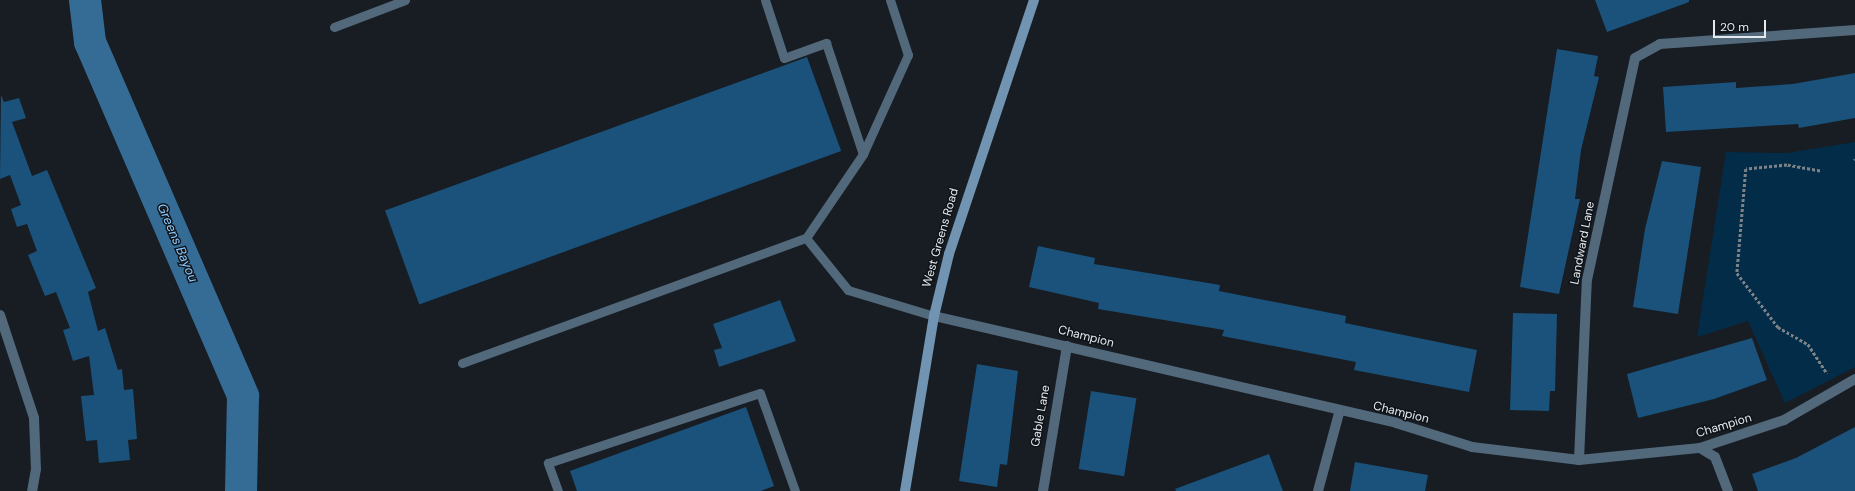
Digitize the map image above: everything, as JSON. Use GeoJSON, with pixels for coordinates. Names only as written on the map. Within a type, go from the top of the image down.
{"type":"FeatureCollection","features":[{"type":"Feature","properties":{"kind":"main road","name":"West Greens Road"},"geometry":{"type":"LineString","coordinates":[[905,491],[934,316],[972,179],[1034,0]]}},
{"type":"Feature","properties":{"kind":"street","name":"Landward Lane"},"geometry":{"type":"LineString","coordinates":[[1579,460],[1587,280],[1635,58],[1660,44],[1855,30]]}},
{"type":"Feature","properties":{"kind":"street"},"geometry":{"type":"LineString","coordinates":[[0,315],[34,418],[36,469],[33,491]]}},
{"type":"Feature","properties":{"kind":"street","name":"Champion"},"geometry":{"type":"LineString","coordinates":[[934,316],[1067,346],[1338,413],[1396,423],[1472,446],[1579,460],[1700,448],[1784,420],[1855,379]]}},
{"type":"Feature","properties":{"kind":"street","name":"Gable Lane"},"geometry":{"type":"LineString","coordinates":[[1042,491],[1067,346]]}},
{"type":"Feature","properties":{"kind":"street"},"geometry":{"type":"LineString","coordinates":[[1318,491],[1338,413]]}},
{"type":"Feature","properties":{"kind":"street"},"geometry":{"type":"LineString","coordinates":[[1700,448],[1715,457],[1728,491]]}},
{"type":"Feature","properties":{"kind":"lane"},"geometry":{"type":"LineString","coordinates":[[334,27],[405,0]]}},
{"type":"Feature","properties":{"kind":"lane"},"geometry":{"type":"LineString","coordinates":[[766,0],[784,58],[826,43],[863,154]]}},
{"type":"Feature","properties":{"kind":"lane"},"geometry":{"type":"LineString","coordinates":[[462,363],[806,238],[863,154],[908,55],[890,0]]}},
{"type":"Feature","properties":{"kind":"lane"},"geometry":{"type":"LineString","coordinates":[[806,238],[848,290],[934,316]]}},
{"type":"Feature","properties":{"kind":"lane"},"geometry":{"type":"LineString","coordinates":[[558,491],[548,463],[760,394],[795,491]]}},
{"type":"Feature","properties":{"kind":"path"},"geometry":{"type":"LineString","coordinates":[[1820,171],[1787,165],[1746,169],[1737,273],[1778,327],[1808,344],[1827,373]]}},
{"type":"Feature","properties":{"kind":"shaded area"},"geometry":{"type":"Polygon","coordinates":[[[1855,142],[1855,367],[1785,403],[1748,321],[1697,337],[1726,152],[1787,153],[1855,142]]]}},
{"type":"Feature","properties":{"kind":"building"},"geometry":{"type":"Polygon","coordinates":[[[1595,0],[1689,0],[1689,2],[1607,32],[1595,0]]]}},
{"type":"Feature","properties":{"kind":"building"},"geometry":{"type":"Polygon","coordinates":[[[1557,49],[1598,56],[1594,76],[1599,77],[1581,150],[1575,199],[1580,199],[1559,294],[1520,287],[1557,49]]]}},
{"type":"Feature","properties":{"kind":"building"},"geometry":{"type":"Polygon","coordinates":[[[807,57],[841,151],[419,305],[385,211],[807,57]]]}},
{"type":"Feature","properties":{"kind":"building"},"geometry":{"type":"Polygon","coordinates":[[[1855,73],[1855,118],[1799,128],[1798,124],[1666,132],[1663,87],[1736,82],[1736,88],[1793,84],[1855,73]]]}},
{"type":"Feature","properties":{"kind":"building"},"geometry":{"type":"Polygon","coordinates":[[[1,95],[4,102],[19,98],[26,118],[12,122],[32,176],[47,170],[96,288],[88,292],[98,331],[105,328],[118,370],[122,369],[124,390],[133,389],[137,439],[128,440],[130,460],[99,463],[97,440],[86,441],[81,396],[94,395],[89,356],[73,361],[63,330],[70,328],[56,292],[45,296],[28,255],[37,251],[27,224],[17,227],[11,209],[21,205],[10,175],[0,179],[1,95]]]}},
{"type":"Feature","properties":{"kind":"building"},"geometry":{"type":"Polygon","coordinates":[[[1662,161],[1701,167],[1678,314],[1633,307],[1645,229],[1662,161]]]}},
{"type":"Feature","properties":{"kind":"building"},"geometry":{"type":"Polygon","coordinates":[[[1038,246],[1095,258],[1094,264],[1220,285],[1219,291],[1346,316],[1345,323],[1477,350],[1469,392],[1354,370],[1356,362],[1222,336],[1224,330],[1098,309],[1099,303],[1029,287],[1038,246]]]}},
{"type":"Feature","properties":{"kind":"building"},"geometry":{"type":"Polygon","coordinates":[[[780,300],[796,341],[719,367],[714,350],[722,348],[713,324],[780,300]]]}},
{"type":"Feature","properties":{"kind":"building"},"geometry":{"type":"Polygon","coordinates":[[[1513,313],[1557,314],[1555,391],[1550,391],[1549,411],[1510,410],[1513,313]]]}},
{"type":"Feature","properties":{"kind":"building"},"geometry":{"type":"Polygon","coordinates":[[[1752,338],[1767,380],[1714,399],[1638,418],[1627,374],[1752,338]]]}},
{"type":"Feature","properties":{"kind":"building"},"geometry":{"type":"Polygon","coordinates":[[[977,364],[1018,371],[1007,465],[1000,464],[997,487],[959,481],[977,364]]]}},
{"type":"Feature","properties":{"kind":"building"},"geometry":{"type":"Polygon","coordinates":[[[1091,391],[1136,398],[1124,476],[1079,469],[1091,391]]]}},
{"type":"Feature","properties":{"kind":"building"},"geometry":{"type":"Polygon","coordinates":[[[746,407],[774,486],[761,491],[577,491],[570,471],[746,407]]]}},
{"type":"Feature","properties":{"kind":"building"},"geometry":{"type":"Polygon","coordinates":[[[1855,427],[1855,491],[1758,491],[1752,474],[1796,458],[1855,427]]]}},
{"type":"Feature","properties":{"kind":"building"},"geometry":{"type":"Polygon","coordinates":[[[1269,454],[1283,491],[1176,491],[1175,489],[1269,454]]]}},
{"type":"Feature","properties":{"kind":"building"},"geometry":{"type":"Polygon","coordinates":[[[1355,462],[1428,475],[1425,491],[1350,491],[1355,462]]]}},
{"type":"Feature","properties":{"kind":"waterway","name":"Greens Bayou"},"geometry":{"type":"LineString","coordinates":[[85,0],[90,42],[243,396],[241,491]]}}]}
